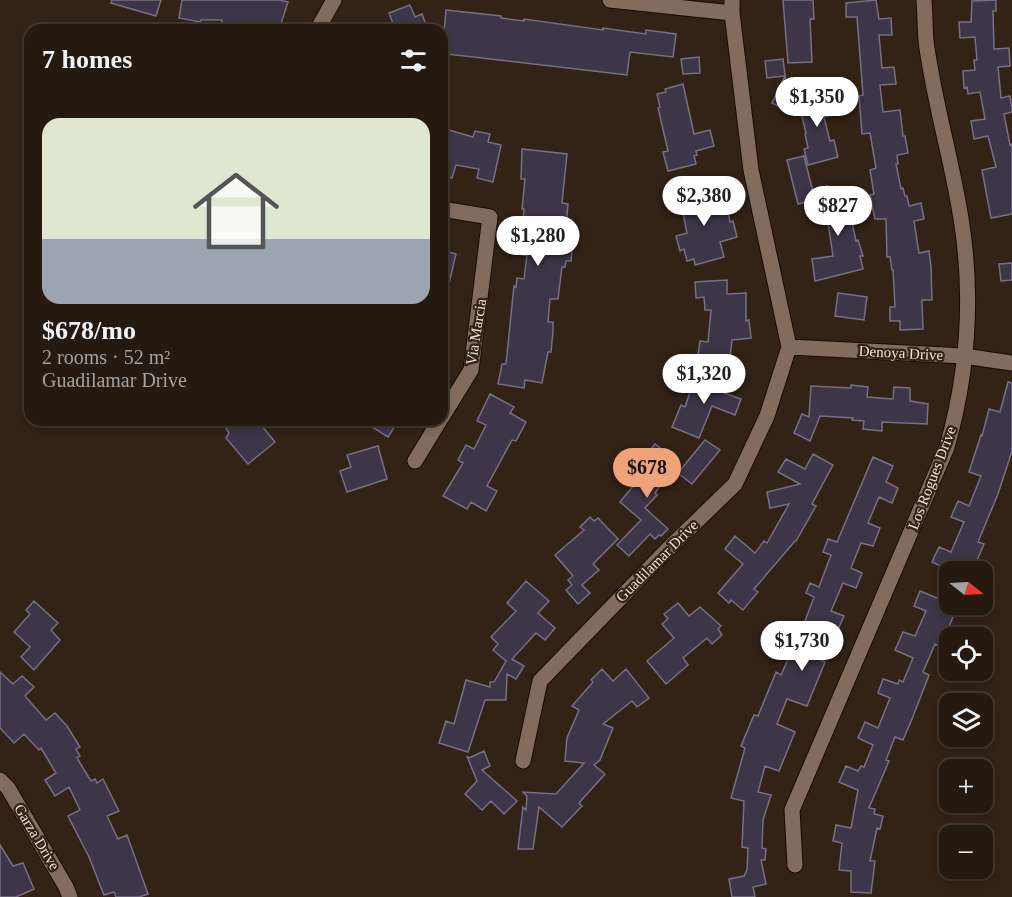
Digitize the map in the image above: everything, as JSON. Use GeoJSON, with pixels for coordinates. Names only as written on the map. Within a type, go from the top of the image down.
{"type":"FeatureCollection","features":[{"type":"Feature","properties":{"kind":"street"},"geometry":{"type":"LineString","coordinates":[[320,24],[333,0]]}},
{"type":"Feature","properties":{"kind":"street"},"geometry":{"type":"LineString","coordinates":[[610,0],[732,7]]}},
{"type":"Feature","properties":{"kind":"street","name":"Los Rogues Drive"},"geometry":{"type":"LineString","coordinates":[[795,865],[792,810],[947,447],[957,412],[968,297],[963,226],[926,41],[924,0]]}},
{"type":"Feature","properties":{"kind":"street","name":"Guadilamar Drive"},"geometry":{"type":"LineString","coordinates":[[523,761],[540,681],[667,550],[735,484],[767,416],[789,347],[751,170],[732,7]]}},
{"type":"Feature","properties":{"kind":"street","name":"Via Marcia"},"geometry":{"type":"LineString","coordinates":[[448,210],[490,217],[471,370],[448,408]]}},
{"type":"Feature","properties":{"kind":"street","name":"Denoya Drive"},"geometry":{"type":"LineString","coordinates":[[789,347],[964,356],[1012,363]]}},
{"type":"Feature","properties":{"kind":"street","name":"Via Marcia"},"geometry":{"type":"LineString","coordinates":[[416,461],[437,426]]}},
{"type":"Feature","properties":{"kind":"street","name":"Garza Drive"},"geometry":{"type":"LineString","coordinates":[[0,780],[8,788],[70,897]]}},
{"type":"Feature","properties":{"kind":"building"},"geometry":{"type":"Polygon","coordinates":[[[112,0],[161,0],[156,16],[111,3],[112,0]]]}},
{"type":"Feature","properties":{"kind":"building"},"geometry":{"type":"Polygon","coordinates":[[[182,0],[280,0],[288,2],[281,24],[222,24],[222,20],[201,20],[200,22],[179,18],[182,0]]]}},
{"type":"Feature","properties":{"kind":"building"},"geometry":{"type":"Polygon","coordinates":[[[783,0],[813,0],[814,19],[810,19],[812,62],[788,63],[783,0]]]}},
{"type":"Feature","properties":{"kind":"building"},"geometry":{"type":"Polygon","coordinates":[[[876,0],[879,19],[891,18],[892,35],[879,35],[882,68],[894,67],[896,84],[880,85],[883,112],[900,110],[903,136],[905,136],[908,153],[897,155],[898,164],[896,164],[901,189],[903,188],[907,196],[909,206],[921,203],[924,219],[914,221],[919,253],[929,251],[932,300],[922,300],[923,329],[900,330],[900,321],[890,321],[890,307],[895,307],[893,270],[890,257],[887,257],[886,219],[875,219],[870,195],[874,194],[870,170],[876,168],[870,133],[862,134],[859,96],[863,95],[857,17],[846,17],[846,3],[876,0]]]}},
{"type":"Feature","properties":{"kind":"building"},"geometry":{"type":"Polygon","coordinates":[[[996,0],[996,11],[993,11],[994,49],[1009,48],[1010,66],[998,67],[1001,98],[1010,96],[1012,107],[1012,112],[1004,114],[1010,145],[1012,144],[1012,214],[991,218],[982,170],[996,167],[988,136],[974,139],[971,121],[985,119],[980,92],[968,94],[967,87],[964,88],[963,71],[975,70],[974,60],[977,60],[975,37],[960,38],[959,22],[971,22],[972,1],[996,0]]]}},
{"type":"Feature","properties":{"kind":"building"},"geometry":{"type":"Polygon","coordinates":[[[410,5],[415,17],[422,14],[426,24],[393,24],[389,13],[410,5]]]}},
{"type":"Feature","properties":{"kind":"building"},"geometry":{"type":"Polygon","coordinates":[[[446,10],[603,30],[603,28],[646,34],[646,30],[676,34],[673,57],[630,52],[627,75],[448,54],[448,24],[445,24],[446,10]]]}},
{"type":"Feature","properties":{"kind":"building"},"geometry":{"type":"Polygon","coordinates":[[[699,57],[700,73],[683,74],[681,59],[699,57]]]}},
{"type":"Feature","properties":{"kind":"building"},"geometry":{"type":"Polygon","coordinates":[[[783,59],[787,91],[794,94],[786,110],[772,103],[785,76],[767,78],[765,61],[783,59]]]}},
{"type":"Feature","properties":{"kind":"building"},"geometry":{"type":"Polygon","coordinates":[[[683,84],[694,134],[710,130],[714,146],[696,151],[697,155],[694,156],[696,164],[668,171],[663,152],[668,151],[657,94],[683,84]]]}},
{"type":"Feature","properties":{"kind":"building"},"geometry":{"type":"Polygon","coordinates":[[[827,92],[833,115],[824,117],[830,141],[834,140],[838,157],[808,165],[804,149],[808,148],[806,133],[798,100],[827,92]]]}},
{"type":"Feature","properties":{"kind":"building"},"geometry":{"type":"Polygon","coordinates":[[[448,130],[473,137],[475,131],[490,134],[488,142],[501,145],[493,182],[477,178],[479,169],[456,165],[452,178],[448,177],[448,130]]]}},
{"type":"Feature","properties":{"kind":"building"},"geometry":{"type":"Polygon","coordinates":[[[522,149],[567,154],[562,203],[568,204],[565,237],[573,238],[571,261],[566,261],[565,267],[562,267],[558,299],[550,299],[548,322],[553,322],[553,332],[551,352],[548,352],[542,383],[525,380],[524,388],[498,384],[502,364],[506,364],[514,286],[516,287],[517,278],[524,279],[527,255],[522,255],[525,222],[523,222],[524,209],[522,209],[525,179],[521,179],[522,149]]]}},
{"type":"Feature","properties":{"kind":"building"},"geometry":{"type":"Polygon","coordinates":[[[804,156],[815,200],[798,204],[787,160],[804,156]]]}},
{"type":"Feature","properties":{"kind":"building"},"geometry":{"type":"Polygon","coordinates":[[[828,186],[830,194],[845,190],[856,241],[858,240],[863,256],[860,256],[863,269],[815,281],[812,259],[833,256],[828,223],[824,224],[815,189],[828,186]]]}},
{"type":"Feature","properties":{"kind":"building"},"geometry":{"type":"Polygon","coordinates":[[[702,188],[705,201],[725,197],[730,222],[733,221],[737,237],[720,242],[724,257],[695,265],[694,259],[687,261],[684,249],[680,251],[676,236],[687,233],[679,193],[702,188]]]}},
{"type":"Feature","properties":{"kind":"building"},"geometry":{"type":"Polygon","coordinates":[[[448,252],[456,254],[448,288],[448,252]]]}},
{"type":"Feature","properties":{"kind":"building"},"geometry":{"type":"Polygon","coordinates":[[[1012,263],[1012,280],[1001,281],[999,264],[1012,263]]]}},
{"type":"Feature","properties":{"kind":"building"},"geometry":{"type":"Polygon","coordinates":[[[727,280],[727,294],[746,293],[746,321],[749,320],[751,338],[732,340],[730,358],[698,355],[700,341],[708,342],[711,310],[705,310],[704,297],[696,298],[695,282],[727,280]]]}},
{"type":"Feature","properties":{"kind":"building"},"geometry":{"type":"Polygon","coordinates":[[[838,293],[867,297],[864,320],[835,316],[838,293]]]}},
{"type":"Feature","properties":{"kind":"building"},"geometry":{"type":"Polygon","coordinates":[[[702,372],[725,379],[721,392],[741,399],[735,415],[712,406],[699,438],[672,427],[681,405],[685,407],[691,389],[696,391],[702,372]]]}},
{"type":"Feature","properties":{"kind":"building"},"geometry":{"type":"Polygon","coordinates":[[[1008,382],[1012,383],[1012,451],[998,494],[978,542],[984,544],[977,561],[939,561],[939,565],[932,562],[939,547],[951,552],[964,522],[951,517],[958,501],[969,506],[981,476],[969,472],[989,409],[1000,412],[1008,382]]]}},
{"type":"Feature","properties":{"kind":"building"},"geometry":{"type":"Polygon","coordinates":[[[851,385],[868,387],[867,397],[893,399],[894,387],[910,388],[910,401],[928,404],[927,424],[882,422],[882,431],[863,429],[864,421],[852,420],[853,418],[820,416],[810,441],[794,433],[802,414],[809,417],[811,386],[851,388],[851,385]]]}},
{"type":"Feature","properties":{"kind":"building"},"geometry":{"type":"Polygon","coordinates":[[[490,394],[514,407],[510,413],[526,422],[516,441],[512,440],[487,486],[497,491],[486,511],[471,502],[467,509],[443,496],[463,463],[458,460],[466,445],[474,449],[486,425],[477,421],[490,394]]]}},
{"type":"Feature","properties":{"kind":"building"},"geometry":{"type":"Polygon","coordinates":[[[225,426],[262,426],[275,442],[248,464],[226,438],[229,433],[225,426]]]}},
{"type":"Feature","properties":{"kind":"building"},"geometry":{"type":"Polygon","coordinates":[[[371,426],[395,426],[388,437],[371,426]]]}},
{"type":"Feature","properties":{"kind":"building"},"geometry":{"type":"Polygon","coordinates":[[[705,440],[720,450],[692,484],[678,473],[705,440]]]}},
{"type":"Feature","properties":{"kind":"building"},"geometry":{"type":"Polygon","coordinates":[[[655,444],[678,461],[655,493],[657,495],[645,508],[668,529],[655,539],[650,534],[629,556],[617,545],[641,520],[620,502],[648,468],[641,462],[655,444]]]}},
{"type":"Feature","properties":{"kind":"building"},"geometry":{"type":"Polygon","coordinates":[[[378,446],[387,479],[347,492],[340,471],[351,467],[347,455],[378,446]]]}},
{"type":"Feature","properties":{"kind":"building"},"geometry":{"type":"Polygon","coordinates":[[[813,454],[833,465],[812,504],[816,506],[796,541],[754,589],[758,592],[743,610],[731,600],[729,603],[718,593],[743,564],[725,549],[735,536],[755,553],[764,541],[767,543],[789,504],[770,508],[767,492],[800,484],[778,472],[786,459],[805,469],[813,454]]]}},
{"type":"Feature","properties":{"kind":"building"},"geometry":{"type":"Polygon","coordinates":[[[873,457],[893,466],[886,482],[898,488],[892,503],[879,497],[868,523],[880,528],[873,546],[861,543],[851,568],[862,573],[856,588],[843,583],[831,611],[844,616],[836,634],[824,629],[811,656],[825,662],[807,706],[787,699],[777,724],[795,732],[779,771],[765,766],[758,792],[771,795],[763,820],[762,848],[766,849],[765,860],[761,860],[766,884],[753,887],[755,897],[732,897],[729,879],[744,876],[747,870],[748,848],[742,847],[744,801],[731,798],[745,748],[741,746],[754,715],[758,716],[776,672],[781,675],[814,597],[806,593],[810,583],[819,587],[831,555],[823,552],[828,539],[837,542],[873,457]]]}},
{"type":"Feature","properties":{"kind":"building"},"geometry":{"type":"Polygon","coordinates":[[[590,517],[594,521],[598,518],[618,539],[593,564],[599,570],[582,585],[590,593],[578,604],[566,590],[572,585],[568,580],[573,576],[555,555],[584,530],[580,527],[590,517]]]}},
{"type":"Feature","properties":{"kind":"building"},"geometry":{"type":"Polygon","coordinates":[[[526,581],[549,601],[538,613],[555,628],[545,640],[536,633],[512,659],[524,666],[516,679],[507,674],[506,700],[485,700],[468,752],[439,743],[446,721],[454,724],[466,680],[490,687],[490,682],[494,682],[506,661],[493,650],[498,644],[491,637],[516,611],[507,603],[526,581]]]}},
{"type":"Feature","properties":{"kind":"building"},"geometry":{"type":"Polygon","coordinates":[[[920,591],[937,598],[939,594],[939,615],[954,615],[949,627],[939,627],[939,646],[935,644],[923,672],[929,675],[912,719],[903,740],[895,737],[886,760],[889,761],[869,808],[875,809],[874,814],[883,816],[880,829],[877,828],[870,861],[875,861],[871,893],[851,892],[851,871],[839,870],[842,843],[833,841],[836,825],[851,828],[858,790],[839,782],[846,766],[858,771],[861,766],[864,767],[873,745],[858,738],[865,722],[878,728],[890,698],[878,693],[883,679],[898,684],[899,680],[903,682],[913,658],[895,650],[903,632],[915,636],[926,611],[914,606],[920,591]]]}},
{"type":"Feature","properties":{"kind":"building"},"geometry":{"type":"Polygon","coordinates":[[[34,601],[58,623],[51,630],[60,640],[34,670],[21,657],[30,647],[14,632],[30,614],[26,610],[34,601]]]}},
{"type":"Feature","properties":{"kind":"building"},"geometry":{"type":"Polygon","coordinates":[[[678,603],[689,616],[700,607],[721,626],[718,629],[722,635],[712,644],[707,638],[683,658],[688,665],[666,684],[647,661],[674,638],[662,624],[668,619],[664,614],[678,603]]]}},
{"type":"Feature","properties":{"kind":"building"},"geometry":{"type":"Polygon","coordinates":[[[602,669],[613,681],[626,669],[649,698],[637,707],[632,701],[603,724],[613,728],[600,760],[594,765],[605,774],[579,803],[582,806],[562,827],[539,807],[533,849],[518,849],[523,807],[526,810],[527,796],[523,792],[556,794],[584,763],[565,761],[567,738],[579,710],[572,706],[602,669]]]}},
{"type":"Feature","properties":{"kind":"building"},"geometry":{"type":"Polygon","coordinates":[[[0,672],[13,684],[22,676],[34,687],[25,696],[46,720],[55,713],[67,726],[80,747],[76,749],[80,756],[77,758],[91,781],[95,779],[97,783],[103,779],[119,811],[107,816],[118,839],[127,835],[148,894],[139,897],[116,897],[114,892],[104,895],[89,857],[68,816],[80,810],[69,787],[55,796],[45,780],[56,773],[41,748],[39,750],[24,734],[14,743],[0,728],[0,672]]]}},
{"type":"Feature","properties":{"kind":"building"},"geometry":{"type":"Polygon","coordinates":[[[484,751],[490,766],[482,770],[517,801],[504,814],[491,801],[482,810],[465,794],[477,781],[467,756],[469,758],[484,751]]]}},
{"type":"Feature","properties":{"kind":"building"},"geometry":{"type":"Polygon","coordinates":[[[0,845],[13,866],[23,863],[34,889],[16,897],[0,897],[0,845]]]}}]}
